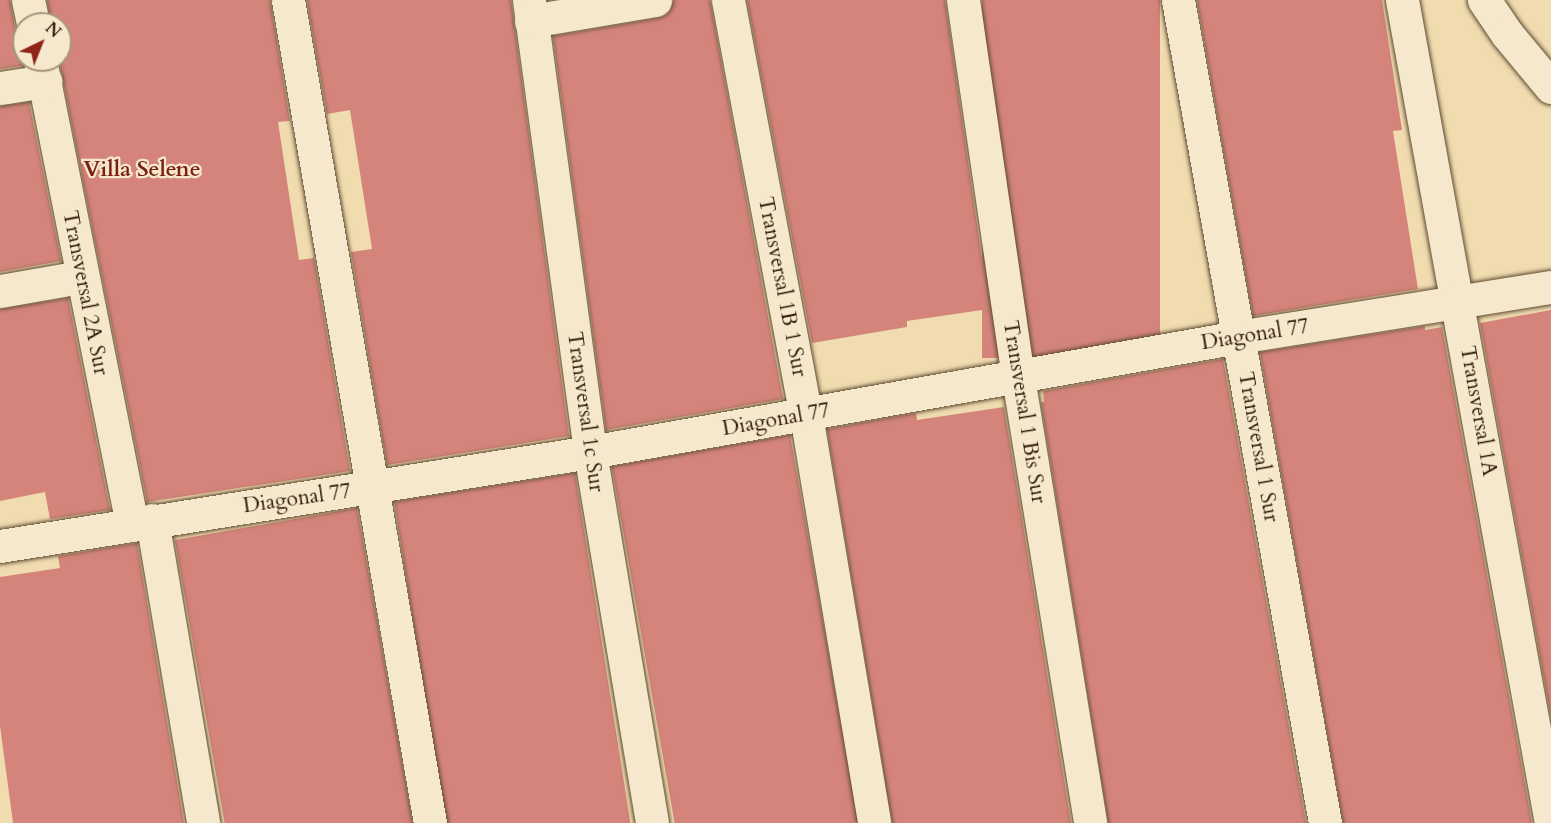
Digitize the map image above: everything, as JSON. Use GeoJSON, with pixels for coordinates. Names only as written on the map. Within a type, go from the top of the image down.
{"type":"FeatureCollection","features":[{"type":"Feature","properties":{"kind":"street"},"geometry":{"type":"LineString","coordinates":[[288,0],[430,823]]}},
{"type":"Feature","properties":{"kind":"street"},"geometry":{"type":"LineString","coordinates":[[530,10],[656,0]]}},
{"type":"Feature","properties":{"kind":"street","name":"Transversal 1B 1 Sur"},"geometry":{"type":"LineString","coordinates":[[728,0],[806,415],[874,823]]}},
{"type":"Feature","properties":{"kind":"street","name":"Transversal 1 Bis Sur"},"geometry":{"type":"LineString","coordinates":[[963,0],[1018,377],[1090,823]]}},
{"type":"Feature","properties":{"kind":"street","name":"Transversal 1 Sur"},"geometry":{"type":"LineString","coordinates":[[1178,0],[1325,823]]}},
{"type":"Feature","properties":{"kind":"street","name":"Transversal 1A"},"geometry":{"type":"LineString","coordinates":[[1402,0],[1459,303],[1551,823]]}},
{"type":"Feature","properties":{"kind":"street"},"geometry":{"type":"LineString","coordinates":[[1484,0],[1506,34],[1551,87]]}},
{"type":"Feature","properties":{"kind":"street","name":"Transversal 1c Sur"},"geometry":{"type":"LineString","coordinates":[[530,10],[590,453],[652,823]]}},
{"type":"Feature","properties":{"kind":"street"},"geometry":{"type":"LineString","coordinates":[[0,88],[40,72]]}},
{"type":"Feature","properties":{"kind":"street","name":"Transversal 2A Sur"},"geometry":{"type":"LineString","coordinates":[[43,72],[80,277],[142,523],[203,823]]}},
{"type":"Feature","properties":{"kind":"street"},"geometry":{"type":"LineString","coordinates":[[0,291],[80,277]]}},
{"type":"Feature","properties":{"kind":"street","name":"Diagonal 77"},"geometry":{"type":"LineString","coordinates":[[0,546],[590,453],[1238,337],[1459,303],[1551,286]]}},
{"type":"Feature","properties":{"kind":"building"},"geometry":{"type":"Polygon","coordinates":[[[0,0],[10,0],[12,67],[0,69],[0,0]]]}},
{"type":"Feature","properties":{"kind":"building"},"geometry":{"type":"Polygon","coordinates":[[[47,0],[270,0],[290,121],[278,122],[299,260],[314,258],[350,471],[147,502],[61,72],[72,72],[72,12],[49,12],[47,0]]]}},
{"type":"Feature","properties":{"kind":"building"},"geometry":{"type":"Polygon","coordinates":[[[307,0],[511,0],[569,436],[387,465],[351,252],[372,249],[350,110],[327,114],[307,0]]]}},
{"type":"Feature","properties":{"kind":"building"},"geometry":{"type":"Polygon","coordinates":[[[673,0],[710,0],[783,399],[606,430],[553,36],[659,18],[667,14],[673,0]]]}},
{"type":"Feature","properties":{"kind":"building"},"geometry":{"type":"Polygon","coordinates":[[[747,0],[945,0],[989,309],[907,321],[907,327],[812,343],[747,0]]]}},
{"type":"Feature","properties":{"kind":"building"},"geometry":{"type":"Polygon","coordinates":[[[982,0],[1160,0],[1160,358],[982,358],[982,0]]]}},
{"type":"Feature","properties":{"kind":"building"},"geometry":{"type":"Polygon","coordinates":[[[1197,0],[1382,0],[1402,130],[1393,131],[1418,289],[1253,316],[1197,0]]]}},
{"type":"Feature","properties":{"kind":"building"},"geometry":{"type":"Polygon","coordinates":[[[29,102],[61,261],[0,272],[0,106],[29,102]]]}},
{"type":"Feature","properties":{"kind":"building"},"geometry":{"type":"Polygon","coordinates":[[[68,298],[110,510],[50,519],[45,492],[0,501],[0,309],[68,298]]]}},
{"type":"Feature","properties":{"kind":"building"},"geometry":{"type":"Polygon","coordinates":[[[1551,310],[1551,718],[1480,323],[1551,310]]]}},
{"type":"Feature","properties":{"kind":"building"},"geometry":{"type":"Polygon","coordinates":[[[1425,326],[1425,330],[1442,327],[1532,823],[1343,823],[1260,352],[1425,326]]]}},
{"type":"Feature","properties":{"kind":"building"},"geometry":{"type":"Polygon","coordinates":[[[1223,359],[1306,823],[1108,823],[1041,402],[1044,402],[1043,391],[1223,359]]]}},
{"type":"Feature","properties":{"kind":"building"},"geometry":{"type":"Polygon","coordinates":[[[1004,407],[1071,823],[892,823],[827,429],[916,413],[917,420],[1004,407]]]}},
{"type":"Feature","properties":{"kind":"building"},"geometry":{"type":"Polygon","coordinates":[[[790,435],[858,822],[675,823],[612,466],[790,435]]]}},
{"type":"Feature","properties":{"kind":"building"},"geometry":{"type":"Polygon","coordinates":[[[575,473],[630,823],[445,823],[394,502],[575,473]]]}},
{"type":"Feature","properties":{"kind":"building"},"geometry":{"type":"Polygon","coordinates":[[[357,508],[413,823],[225,823],[175,540],[357,508]]]}},
{"type":"Feature","properties":{"kind":"building"},"geometry":{"type":"Polygon","coordinates":[[[137,543],[184,823],[13,823],[0,726],[0,577],[60,568],[58,556],[137,543]]]}},
{"type":"Feature","properties":{"kind":"district","name":"Villa Selene"},"geometry":{"type":"Point","coordinates":[142,170]}}]}
